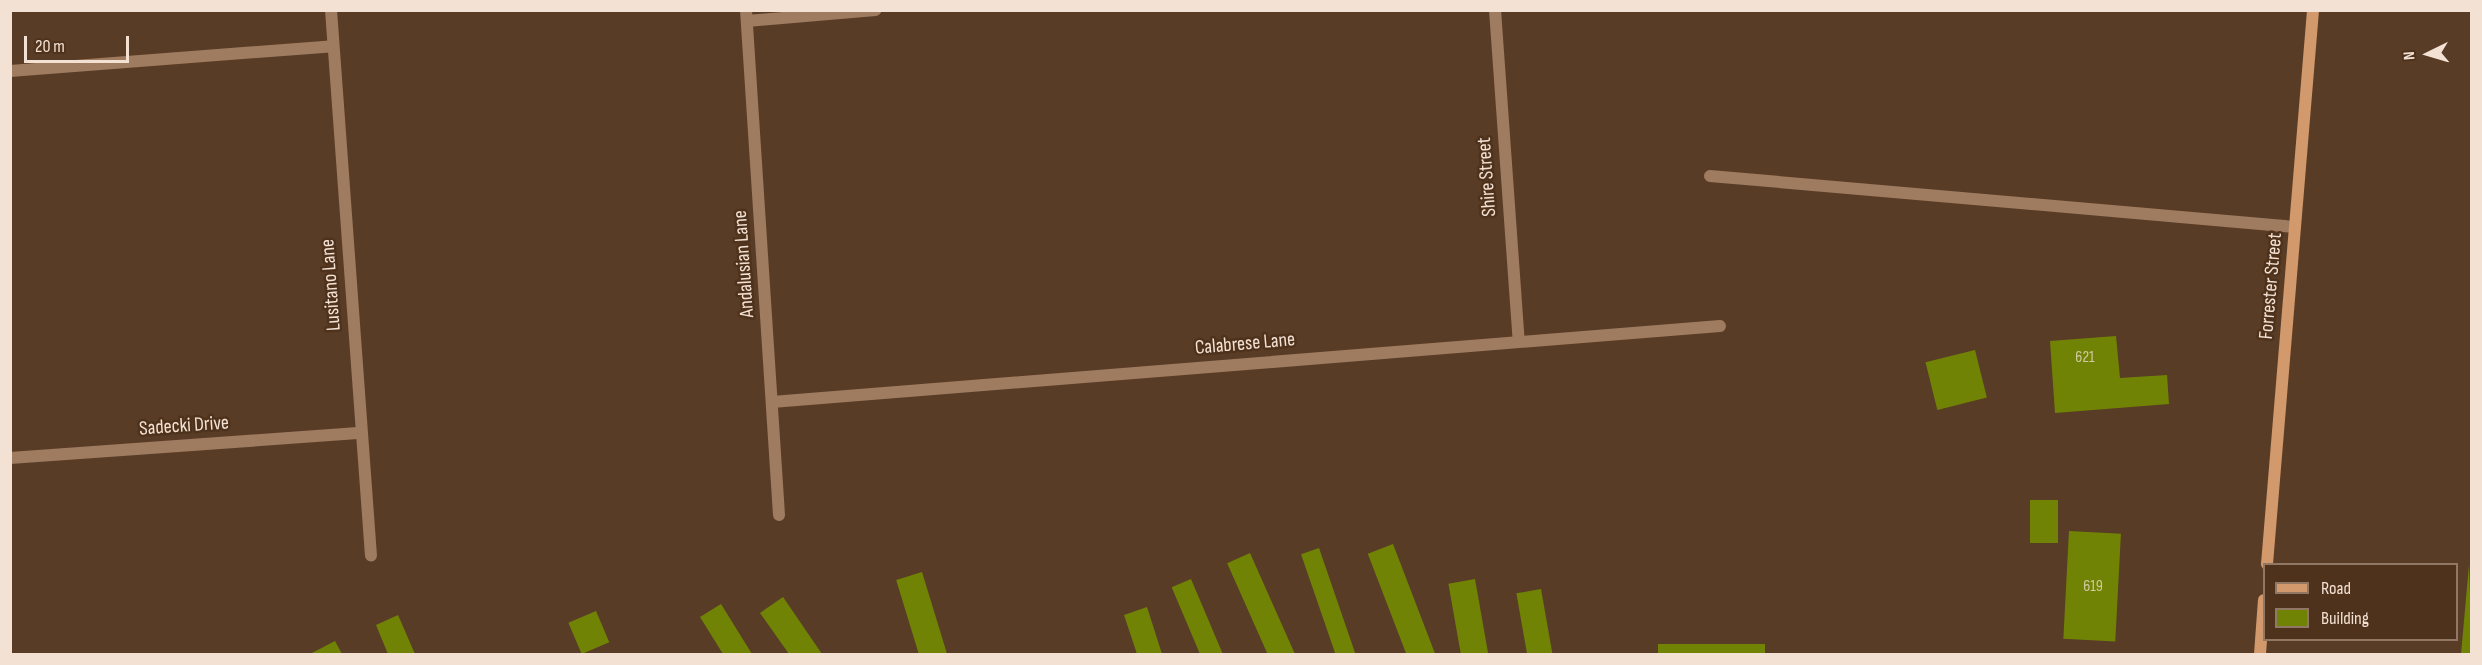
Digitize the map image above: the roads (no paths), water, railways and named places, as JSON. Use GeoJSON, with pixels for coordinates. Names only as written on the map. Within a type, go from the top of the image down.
{"type":"FeatureCollection","features":[{"type":"Feature","properties":{"kind":"street","name":"Lusitano Lane"},"geometry":{"type":"LineString","coordinates":[[331,10],[371,556]]}},
{"type":"Feature","properties":{"kind":"street"},"geometry":{"type":"LineString","coordinates":[[746,16],[876,10]]}},
{"type":"Feature","properties":{"kind":"street","name":"Shire Street"},"geometry":{"type":"LineString","coordinates":[[1495,10],[1519,341]]}},
{"type":"Feature","properties":{"kind":"street","name":"Forrester Street"},"geometry":{"type":"LineString","coordinates":[[2267,563],[2313,10]]}},
{"type":"Feature","properties":{"kind":"street","name":"Andalusian Lane"},"geometry":{"type":"LineString","coordinates":[[746,16],[779,515]]}},
{"type":"Feature","properties":{"kind":"street"},"geometry":{"type":"LineString","coordinates":[[10,71],[333,46]]}},
{"type":"Feature","properties":{"kind":"street"},"geometry":{"type":"LineString","coordinates":[[1710,176],[2295,227]]}},
{"type":"Feature","properties":{"kind":"street","name":"Calabrese Lane"},"geometry":{"type":"LineString","coordinates":[[772,402],[1720,326]]}},
{"type":"Feature","properties":{"kind":"street","name":"Sadecki Drive"},"geometry":{"type":"LineString","coordinates":[[10,458],[361,433]]}},
{"type":"Feature","properties":{"kind":"street"},"geometry":{"type":"LineString","coordinates":[[2260,654],[2263,622]]}}]}
